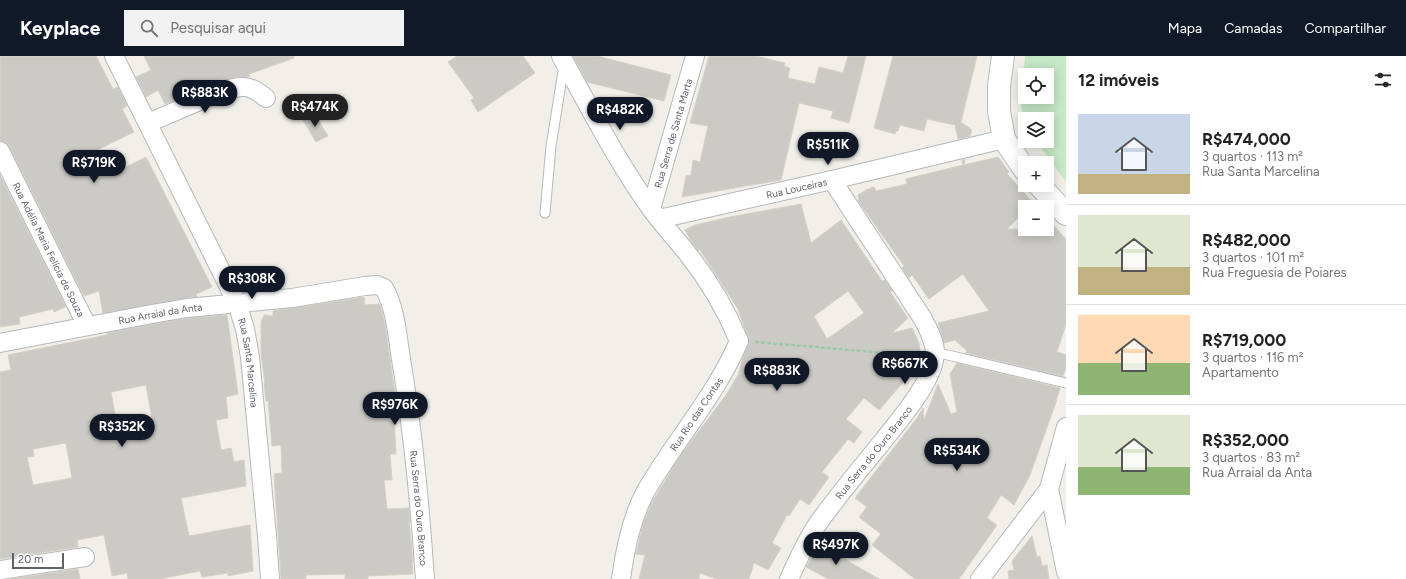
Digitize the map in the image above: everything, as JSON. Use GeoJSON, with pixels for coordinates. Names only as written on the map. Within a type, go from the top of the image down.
{"type":"FeatureCollection","features":[{"type":"Feature","properties":{"kind":"main road"},"geometry":{"type":"LineString","coordinates":[[1003,56],[999,86],[999,111],[1004,139],[1018,160]]}},
{"type":"Feature","properties":{"kind":"main road"},"geometry":{"type":"LineString","coordinates":[[1046,192],[1066,214]]}},
{"type":"Feature","properties":{"kind":"street","name":"Rua Santa Marcelina"},"geometry":{"type":"LineString","coordinates":[[114,56],[237,304],[250,357],[270,579]]}},
{"type":"Feature","properties":{"kind":"street","name":"Rua Serra de Santa Marta"},"geometry":{"type":"LineString","coordinates":[[655,214],[695,56]]}},
{"type":"Feature","properties":{"kind":"street"},"geometry":{"type":"LineString","coordinates":[[563,59],[625,170],[655,214],[708,282],[730,319],[739,341]]}},
{"type":"Feature","properties":{"kind":"street"},"geometry":{"type":"LineString","coordinates":[[148,122],[234,87],[245,86],[255,89],[266,98]]}},
{"type":"Feature","properties":{"kind":"street","name":"Rua Louceiras"},"geometry":{"type":"LineString","coordinates":[[655,214],[832,180],[1004,139]]}},
{"type":"Feature","properties":{"kind":"street","name":"Rua Adélia Maria Felícia de Souza"},"geometry":{"type":"LineString","coordinates":[[0,151],[87,326]]}},
{"type":"Feature","properties":{"kind":"street"},"geometry":{"type":"LineString","coordinates":[[832,180],[923,319],[932,338],[934,356]]}},
{"type":"Feature","properties":{"kind":"street","name":"Rua Serra do Ouro Branco"},"geometry":{"type":"LineString","coordinates":[[345,289],[377,285],[384,288],[389,297],[393,310],[404,375],[412,440],[425,579]]}},
{"type":"Feature","properties":{"kind":"street","name":"Rua Arraial da Anta"},"geometry":{"type":"LineString","coordinates":[[0,343],[187,308],[292,298],[345,289]]}},
{"type":"Feature","properties":{"kind":"street","name":"Rua Rio das Contas"},"geometry":{"type":"LineString","coordinates":[[621,579],[622,566],[634,516],[647,490],[711,395],[732,358],[739,341]]}},
{"type":"Feature","properties":{"kind":"street","name":"Rua Serra do Ouro Branco"},"geometry":{"type":"LineString","coordinates":[[789,579],[800,554],[818,523],[904,414],[925,383],[931,370],[934,356]]}},
{"type":"Feature","properties":{"kind":"street"},"geometry":{"type":"LineString","coordinates":[[980,579],[1049,489],[1066,427]]}},
{"type":"Feature","properties":{"kind":"street"},"geometry":{"type":"LineString","coordinates":[[1049,489],[1066,572]]}},
{"type":"Feature","properties":{"kind":"street"},"geometry":{"type":"LineString","coordinates":[[0,570],[85,557]]}},
{"type":"Feature","properties":{"kind":"lane"},"geometry":{"type":"LineString","coordinates":[[545,213],[551,146],[563,59]]}},
{"type":"Feature","properties":{"kind":"lane"},"geometry":{"type":"LineString","coordinates":[[934,356],[1066,383]]}},
{"type":"Feature","properties":{"kind":"path"},"geometry":{"type":"LineString","coordinates":[[739,341],[934,356]]}},
{"type":"Feature","properties":{"kind":"green space"},"geometry":{"type":"Polygon","coordinates":[[[1025,56],[1066,56],[1066,182],[1054,166],[1054,156],[1047,156],[1041,148],[1054,148],[1054,112],[1022,112],[1021,104],[1054,104],[1054,68],[1024,68],[1025,56]]]}},
{"type":"Feature","properties":{"kind":"building"},"geometry":{"type":"Polygon","coordinates":[[[0,56],[96,56],[113,89],[118,87],[127,106],[122,109],[134,132],[95,151],[108,176],[146,157],[212,287],[196,294],[197,297],[103,313],[99,291],[84,296],[9,146],[5,142],[0,141],[0,56]]]}},
{"type":"Feature","properties":{"kind":"building"},"geometry":{"type":"Polygon","coordinates":[[[144,56],[294,56],[294,58],[249,74],[250,76],[248,77],[235,77],[221,80],[165,104],[158,90],[146,97],[136,77],[151,70],[144,56]]]}},
{"type":"Feature","properties":{"kind":"building"},"geometry":{"type":"Polygon","coordinates":[[[457,56],[523,56],[535,73],[478,112],[471,100],[474,98],[448,62],[457,56]]]}},
{"type":"Feature","properties":{"kind":"building"},"geometry":{"type":"Polygon","coordinates":[[[573,56],[597,56],[671,75],[664,101],[587,82],[573,56]]]}},
{"type":"Feature","properties":{"kind":"building"},"geometry":{"type":"Polygon","coordinates":[[[709,56],[756,56],[785,63],[784,66],[790,68],[788,78],[815,84],[819,67],[843,73],[848,56],[866,56],[849,123],[831,118],[833,111],[799,103],[781,180],[682,197],[686,176],[691,175],[693,160],[700,162],[708,126],[690,123],[709,56]]]}},
{"type":"Feature","properties":{"kind":"building"},"geometry":{"type":"Polygon","coordinates":[[[893,56],[977,56],[961,122],[972,130],[970,136],[958,139],[955,125],[927,119],[924,131],[900,125],[895,134],[874,128],[893,56]]]}},
{"type":"Feature","properties":{"kind":"building"},"geometry":{"type":"Polygon","coordinates":[[[314,113],[328,136],[316,142],[303,120],[314,113]]]}},
{"type":"Feature","properties":{"kind":"building"},"geometry":{"type":"Polygon","coordinates":[[[998,157],[1009,172],[1007,174],[1018,186],[1018,192],[1023,192],[1030,200],[1018,200],[1018,218],[1007,229],[1018,229],[1018,236],[1054,236],[1054,226],[1066,239],[1066,324],[1057,352],[1066,355],[1066,368],[1063,376],[965,353],[967,351],[955,340],[944,343],[938,323],[989,311],[963,274],[929,299],[912,275],[909,278],[902,268],[904,266],[859,202],[858,195],[874,187],[876,191],[907,184],[906,179],[963,165],[962,160],[965,159],[964,165],[998,157]]]}},
{"type":"Feature","properties":{"kind":"building"},"geometry":{"type":"Polygon","coordinates":[[[0,175],[65,307],[54,312],[53,309],[19,317],[20,324],[0,327],[0,175]]]}},
{"type":"Feature","properties":{"kind":"building"},"geometry":{"type":"Polygon","coordinates":[[[801,204],[811,243],[841,220],[882,281],[885,280],[892,291],[890,292],[908,318],[892,333],[912,328],[919,343],[920,350],[913,371],[879,410],[864,398],[846,419],[862,432],[854,443],[848,439],[822,472],[829,477],[809,505],[800,499],[789,516],[787,515],[772,543],[781,548],[768,570],[754,563],[749,579],[716,579],[700,573],[699,579],[639,579],[645,555],[636,554],[643,524],[651,504],[678,459],[726,395],[738,375],[749,341],[738,309],[700,250],[698,250],[691,241],[685,230],[695,225],[801,204]],[[848,291],[814,316],[827,339],[864,313],[848,291]]]}},
{"type":"Feature","properties":{"kind":"building"},"geometry":{"type":"Polygon","coordinates":[[[364,297],[365,305],[380,304],[385,324],[398,415],[394,415],[396,454],[390,454],[392,480],[384,480],[387,509],[409,508],[413,574],[368,576],[368,579],[345,579],[345,574],[306,575],[306,579],[281,579],[274,474],[282,473],[281,445],[272,446],[268,401],[266,401],[261,354],[261,322],[264,315],[273,316],[273,311],[364,297]]]}},
{"type":"Feature","properties":{"kind":"building"},"geometry":{"type":"Polygon","coordinates":[[[227,315],[238,394],[226,397],[228,418],[216,420],[221,450],[231,448],[234,462],[244,460],[246,486],[181,498],[189,536],[250,525],[253,571],[228,576],[228,573],[202,577],[200,571],[159,579],[128,579],[127,573],[112,576],[104,535],[77,540],[78,547],[0,559],[0,372],[11,370],[8,355],[107,335],[107,333],[188,318],[227,315]],[[146,385],[111,392],[117,425],[152,419],[146,385]],[[66,443],[33,449],[34,456],[27,457],[33,485],[72,478],[66,443]]]}},
{"type":"Feature","properties":{"kind":"building"},"geometry":{"type":"Polygon","coordinates":[[[957,363],[1060,388],[1030,475],[1014,505],[1001,495],[987,518],[997,525],[959,579],[915,579],[872,545],[881,534],[859,517],[867,507],[855,498],[917,418],[923,408],[924,420],[938,384],[951,414],[957,412],[950,374],[957,363]]]}},
{"type":"Feature","properties":{"kind":"building"},"geometry":{"type":"Polygon","coordinates":[[[1032,536],[1037,557],[1040,556],[1042,566],[1047,565],[1049,579],[1009,579],[1008,571],[1014,570],[1012,561],[1032,536]]]}},
{"type":"Feature","properties":{"kind":"building"},"geometry":{"type":"Polygon","coordinates":[[[820,544],[879,579],[828,579],[806,567],[820,544]]]}},
{"type":"Feature","properties":{"kind":"building"},"geometry":{"type":"Polygon","coordinates":[[[78,569],[80,579],[11,579],[78,569]]]}}]}
